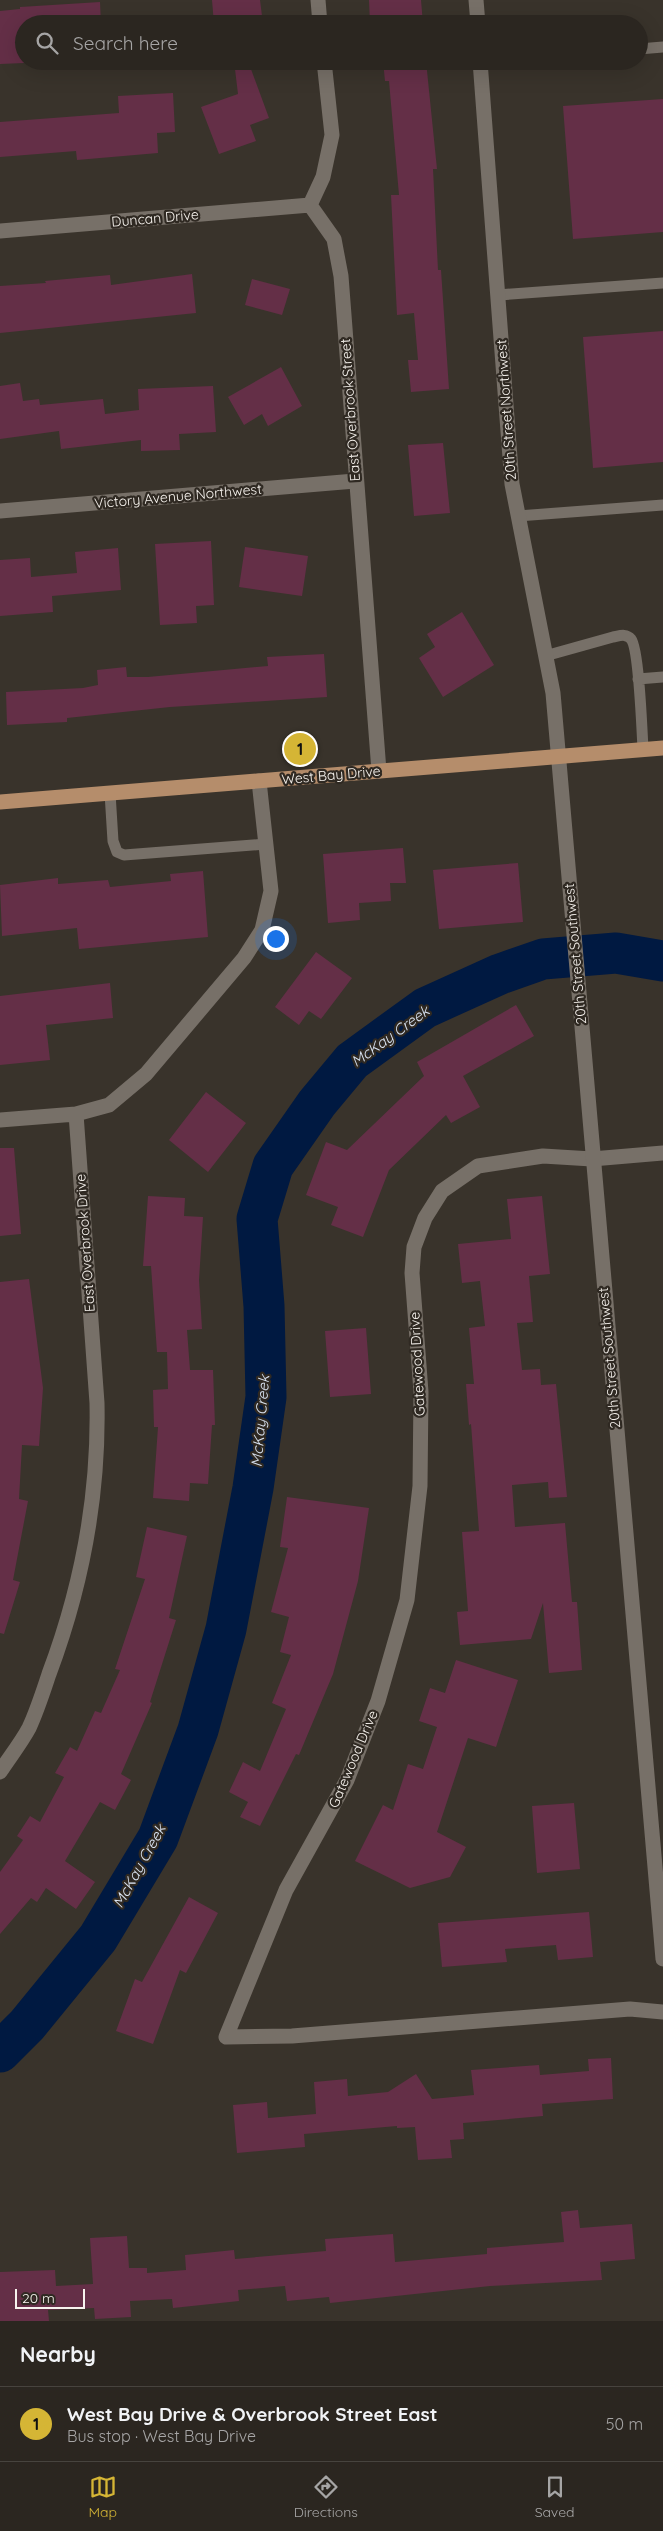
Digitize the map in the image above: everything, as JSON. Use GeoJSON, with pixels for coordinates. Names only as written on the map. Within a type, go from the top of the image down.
{"type":"FeatureCollection","features":[{"type":"Feature","properties":{"kind":"main road","name":"West Bay Drive"},"geometry":{"type":"LineString","coordinates":[[0,802],[663,748]]}},
{"type":"Feature","properties":{"kind":"street"},"geometry":{"type":"LineString","coordinates":[[318,0],[319,15]]}},
{"type":"Feature","properties":{"kind":"street"},"geometry":{"type":"LineString","coordinates":[[476,0],[477,15]]}},
{"type":"Feature","properties":{"kind":"street"},"geometry":{"type":"LineString","coordinates":[[310,205],[323,177],[332,135],[325,70]]}},
{"type":"Feature","properties":{"kind":"street","name":"20th Street Northwest"},"geometry":{"type":"LineString","coordinates":[[481,70],[512,484],[553,693],[558,756]]}},
{"type":"Feature","properties":{"kind":"street","name":"Duncan Drive"},"geometry":{"type":"LineString","coordinates":[[0,231],[310,205]]}},
{"type":"Feature","properties":{"kind":"street","name":"East Overbrook Street"},"geometry":{"type":"LineString","coordinates":[[310,205],[334,239],[340,276],[379,771]]}},
{"type":"Feature","properties":{"kind":"street","name":"Victory Avenue Northwest"},"geometry":{"type":"LineString","coordinates":[[0,511],[356,481]]}},
{"type":"Feature","properties":{"kind":"street","name":"20th Street Southwest"},"geometry":{"type":"LineString","coordinates":[[558,756],[663,1959]]}},
{"type":"Feature","properties":{"kind":"street"},"geometry":{"type":"LineString","coordinates":[[0,1120],[76,1114],[109,1105],[146,1074],[244,958],[262,930],[271,892],[259,781]]}},
{"type":"Feature","properties":{"kind":"street","name":"East Overbrook Drive"},"geometry":{"type":"LineString","coordinates":[[0,1772],[29,1727],[68,1626],[82,1569],[93,1506],[98,1441],[97,1403],[76,1114]]}},
{"type":"Feature","properties":{"kind":"street"},"geometry":{"type":"LineString","coordinates":[[592,1159],[663,1153]]}},
{"type":"Feature","properties":{"kind":"street","name":"Gatewood Drive"},"geometry":{"type":"LineString","coordinates":[[592,1159],[543,1156],[478,1166],[442,1191],[425,1218],[414,1247],[412,1273],[421,1392],[420,1486],[407,1600],[378,1701],[347,1780],[286,1890],[226,2037],[292,2036],[630,2009],[663,2012]]}},
{"type":"Feature","properties":{"kind":"lane"},"geometry":{"type":"LineString","coordinates":[[648,48],[663,47]]}},
{"type":"Feature","properties":{"kind":"lane"},"geometry":{"type":"LineString","coordinates":[[498,295],[663,283]]}},
{"type":"Feature","properties":{"kind":"lane"},"geometry":{"type":"LineString","coordinates":[[518,516],[663,505]]}},
{"type":"Feature","properties":{"kind":"lane"},"geometry":{"type":"LineString","coordinates":[[545,656],[624,635],[630,637],[633,643],[638,680],[643,749]]}},
{"type":"Feature","properties":{"kind":"lane"},"geometry":{"type":"LineString","coordinates":[[638,680],[663,677]]}},
{"type":"Feature","properties":{"kind":"lane"},"geometry":{"type":"LineString","coordinates":[[110,793],[113,841],[118,852],[124,855],[266,844]]}},
{"type":"Feature","properties":{"kind":"building"},"geometry":{"type":"Polygon","coordinates":[[[212,0],[260,0],[262,15],[213,15],[212,0]]]}},
{"type":"Feature","properties":{"kind":"building"},"geometry":{"type":"Polygon","coordinates":[[[369,0],[421,0],[422,15],[370,15],[369,0]]]}},
{"type":"Feature","properties":{"kind":"building"},"geometry":{"type":"Polygon","coordinates":[[[100,2],[101,15],[15,15],[15,63],[0,64],[0,11],[20,9],[20,7],[100,2]]]}},
{"type":"Feature","properties":{"kind":"building"},"geometry":{"type":"Polygon","coordinates":[[[235,70],[251,70],[269,118],[250,125],[256,141],[219,154],[201,107],[238,94],[235,70]]]}},
{"type":"Feature","properties":{"kind":"building"},"geometry":{"type":"Polygon","coordinates":[[[384,70],[427,70],[437,169],[433,169],[438,270],[441,270],[449,389],[411,392],[408,360],[418,360],[414,313],[397,315],[391,195],[399,195],[389,81],[385,81],[384,70]]]}},
{"type":"Feature","properties":{"kind":"building"},"geometry":{"type":"Polygon","coordinates":[[[173,93],[175,132],[157,133],[158,153],[77,160],[76,151],[0,157],[0,122],[119,113],[118,96],[173,93]]]}},
{"type":"Feature","properties":{"kind":"building"},"geometry":{"type":"Polygon","coordinates":[[[663,99],[663,232],[573,239],[563,106],[663,99]]]}},
{"type":"Feature","properties":{"kind":"building"},"geometry":{"type":"Polygon","coordinates":[[[192,274],[196,313],[0,333],[0,286],[46,283],[45,281],[110,275],[111,285],[192,274]]]}},
{"type":"Feature","properties":{"kind":"building"},"geometry":{"type":"Polygon","coordinates":[[[252,279],[290,289],[282,315],[245,305],[252,279]]]}},
{"type":"Feature","properties":{"kind":"building"},"geometry":{"type":"Polygon","coordinates":[[[663,331],[663,462],[593,468],[583,337],[663,331]]]}},
{"type":"Feature","properties":{"kind":"building"},"geometry":{"type":"Polygon","coordinates":[[[281,367],[302,406],[268,426],[262,414],[244,425],[228,397],[281,367]]]}},
{"type":"Feature","properties":{"kind":"building"},"geometry":{"type":"Polygon","coordinates":[[[20,383],[23,401],[39,399],[40,405],[103,399],[105,414],[139,410],[138,389],[213,386],[216,432],[179,434],[180,450],[141,451],[141,440],[61,449],[59,431],[0,439],[0,386],[20,383]]]}},
{"type":"Feature","properties":{"kind":"building"},"geometry":{"type":"Polygon","coordinates":[[[443,443],[450,513],[414,516],[408,445],[443,443]]]}},
{"type":"Feature","properties":{"kind":"building"},"geometry":{"type":"Polygon","coordinates":[[[211,541],[214,605],[196,606],[197,623],[160,625],[155,544],[211,541]]]}},
{"type":"Feature","properties":{"kind":"building"},"geometry":{"type":"Polygon","coordinates":[[[245,547],[308,556],[302,596],[239,587],[245,547]]]}},
{"type":"Feature","properties":{"kind":"building"},"geometry":{"type":"Polygon","coordinates":[[[118,548],[121,590],[52,596],[53,612],[0,616],[0,560],[30,558],[31,577],[77,573],[75,552],[118,548]]]}},
{"type":"Feature","properties":{"kind":"building"},"geometry":{"type":"Polygon","coordinates":[[[462,612],[494,665],[443,697],[419,658],[435,647],[427,634],[462,612]]]}},
{"type":"Feature","properties":{"kind":"building"},"geometry":{"type":"Polygon","coordinates":[[[324,654],[327,697],[170,707],[67,718],[67,722],[7,725],[6,692],[83,688],[98,685],[97,670],[126,667],[127,677],[148,677],[268,666],[267,657],[324,654]]]}},
{"type":"Feature","properties":{"kind":"building"},"geometry":{"type":"Polygon","coordinates":[[[403,848],[406,883],[390,883],[391,901],[359,903],[360,920],[328,923],[323,854],[403,848]]]}},
{"type":"Feature","properties":{"kind":"building"},"geometry":{"type":"Polygon","coordinates":[[[518,863],[523,922],[439,929],[433,870],[518,863]]]}},
{"type":"Feature","properties":{"kind":"building"},"geometry":{"type":"Polygon","coordinates":[[[203,871],[208,937],[79,949],[77,928],[2,936],[0,885],[58,878],[58,884],[108,880],[110,887],[171,881],[170,874],[203,871]]]}},
{"type":"Feature","properties":{"kind":"building"},"geometry":{"type":"Polygon","coordinates":[[[316,952],[352,978],[321,1019],[309,1011],[299,1025],[275,1007],[316,952]]]}},
{"type":"Feature","properties":{"kind":"building"},"geometry":{"type":"Polygon","coordinates":[[[110,983],[113,1018],[46,1025],[50,1060],[0,1065],[0,996],[110,983]]]}},
{"type":"Feature","properties":{"kind":"building"},"geometry":{"type":"Polygon","coordinates":[[[516,1005],[534,1036],[463,1076],[480,1107],[451,1123],[446,1115],[389,1170],[363,1237],[331,1225],[338,1207],[306,1195],[326,1142],[347,1150],[424,1076],[417,1062],[516,1005]]]}},
{"type":"Feature","properties":{"kind":"building"},"geometry":{"type":"Polygon","coordinates":[[[206,1092],[246,1123],[208,1172],[169,1140],[206,1092]]]}},
{"type":"Feature","properties":{"kind":"building"},"geometry":{"type":"Polygon","coordinates":[[[0,1148],[14,1148],[21,1234],[0,1236],[0,1148]]]}},
{"type":"Feature","properties":{"kind":"building"},"geometry":{"type":"Polygon","coordinates":[[[148,1196],[185,1198],[184,1216],[203,1217],[199,1280],[202,1329],[187,1330],[190,1370],[213,1370],[215,1425],[212,1425],[208,1484],[190,1483],[189,1501],[153,1498],[158,1427],[154,1427],[153,1390],[168,1389],[167,1352],[157,1352],[151,1266],[143,1266],[148,1196]]]}},
{"type":"Feature","properties":{"kind":"building"},"geometry":{"type":"Polygon","coordinates":[[[542,1196],[550,1274],[529,1276],[533,1322],[517,1323],[522,1370],[540,1369],[541,1385],[556,1384],[567,1497],[549,1498],[548,1482],[512,1485],[515,1527],[565,1523],[572,1602],[577,1602],[582,1670],[549,1673],[543,1603],[531,1639],[460,1645],[457,1612],[468,1611],[462,1532],[479,1531],[466,1384],[474,1384],[469,1328],[485,1326],[480,1281],[462,1283],[458,1244],[511,1239],[507,1199],[542,1196]]]}},
{"type":"Feature","properties":{"kind":"building"},"geometry":{"type":"Polygon","coordinates":[[[29,1279],[43,1388],[39,1446],[22,1445],[19,1499],[28,1501],[13,1580],[20,1582],[4,1634],[0,1633],[0,1282],[29,1279]]]}},
{"type":"Feature","properties":{"kind":"building"},"geometry":{"type":"Polygon","coordinates":[[[366,1328],[371,1394],[330,1397],[325,1331],[366,1328]]]}},
{"type":"Feature","properties":{"kind":"building"},"geometry":{"type":"Polygon","coordinates":[[[287,1497],[369,1508],[358,1581],[333,1674],[299,1755],[296,1754],[260,1826],[240,1817],[248,1802],[229,1792],[243,1762],[260,1771],[286,1709],[272,1703],[291,1655],[280,1652],[289,1617],[271,1612],[288,1548],[280,1547],[287,1497]]]}},
{"type":"Feature","properties":{"kind":"building"},"geometry":{"type":"Polygon","coordinates":[[[147,1527],[187,1536],[169,1618],[176,1620],[150,1702],[152,1703],[121,1774],[131,1780],[115,1810],[100,1802],[65,1861],[95,1882],[76,1909],[46,1888],[37,1902],[31,1898],[0,1934],[0,1872],[23,1840],[17,1836],[30,1816],[40,1822],[64,1777],[55,1773],[70,1747],[77,1751],[95,1711],[101,1713],[120,1670],[115,1669],[145,1579],[136,1577],[147,1527]]]}},
{"type":"Feature","properties":{"kind":"building"},"geometry":{"type":"Polygon","coordinates":[[[456,1660],[518,1680],[496,1747],[468,1738],[437,1832],[466,1847],[450,1877],[410,1888],[355,1861],[383,1805],[393,1810],[408,1764],[423,1769],[437,1727],[419,1721],[430,1688],[445,1693],[456,1660]]]}},
{"type":"Feature","properties":{"kind":"building"},"geometry":{"type":"Polygon","coordinates":[[[574,1803],[580,1869],[537,1873],[532,1806],[574,1803]]]}},
{"type":"Feature","properties":{"kind":"building"},"geometry":{"type":"Polygon","coordinates":[[[189,1897],[218,1913],[186,1973],[180,1970],[153,2044],[116,2031],[135,1979],[142,1982],[189,1897]]]}},
{"type":"Feature","properties":{"kind":"building"},"geometry":{"type":"Polygon","coordinates":[[[589,1912],[593,1957],[558,1960],[556,1945],[505,1949],[507,1962],[442,1967],[438,1923],[589,1912]]]}},
{"type":"Feature","properties":{"kind":"building"},"geometry":{"type":"Polygon","coordinates":[[[611,2058],[613,2099],[542,2104],[543,2116],[463,2123],[464,2139],[450,2140],[452,2158],[418,2160],[415,2127],[397,2128],[397,2126],[304,2134],[305,2147],[237,2153],[233,2105],[267,2102],[268,2118],[316,2114],[314,2082],[347,2079],[348,2096],[388,2092],[416,2074],[432,2099],[474,2095],[471,2070],[539,2065],[540,2075],[589,2071],[588,2059],[611,2058]]]}},
{"type":"Feature","properties":{"kind":"building"},"geometry":{"type":"Polygon","coordinates":[[[578,2210],[580,2228],[632,2224],[635,2259],[600,2262],[602,2280],[490,2286],[330,2303],[329,2297],[287,2301],[285,2286],[238,2290],[239,2301],[173,2308],[172,2299],[130,2301],[131,2317],[95,2319],[94,2308],[48,2310],[49,2321],[0,2321],[0,2272],[55,2270],[56,2286],[93,2284],[90,2238],[127,2236],[129,2268],[147,2268],[147,2273],[186,2270],[185,2255],[234,2250],[235,2259],[326,2251],[325,2239],[393,2234],[395,2262],[487,2254],[487,2248],[564,2242],[561,2212],[578,2210]]]}},
{"type":"Feature","properties":{"kind":"waterway","name":"McKay Creek"},"geometry":{"type":"LineString","coordinates":[[0,2052],[27,2025],[98,1938],[158,1838],[198,1730],[226,1629],[253,1488],[266,1397],[264,1306],[257,1219],[273,1166],[317,1103],[352,1061],[425,1008],[500,974],[543,959],[616,953],[663,961]]}},
{"type":"Feature","properties":{"kind":"place","name":"West Bay Drive & Overbrook Street East"},"geometry":{"type":"Point","coordinates":[300,749]}}]}
